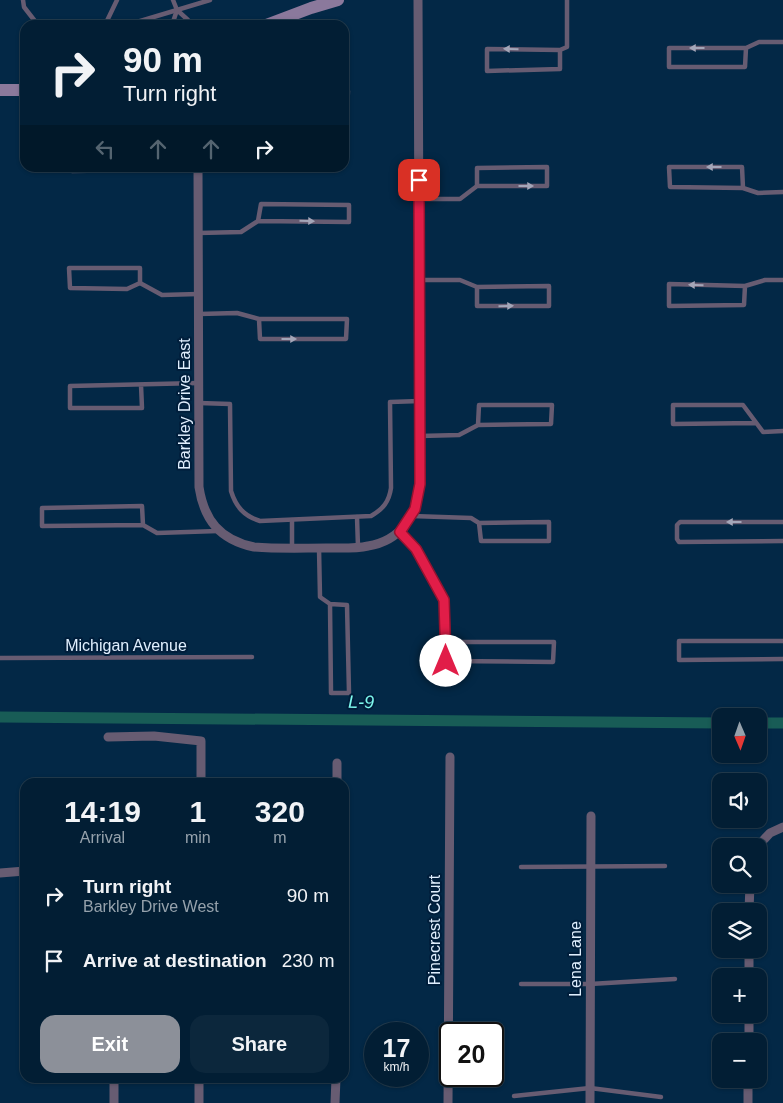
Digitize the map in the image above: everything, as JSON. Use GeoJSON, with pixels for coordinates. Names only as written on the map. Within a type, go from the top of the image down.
{"type":"FeatureCollection","features":[{"type":"Feature","properties":{"kind":"street"},"geometry":{"type":"LineString","coordinates":[[279,20],[338,0]]}},
{"type":"Feature","properties":{"kind":"street"},"geometry":{"type":"LineString","coordinates":[[400,532],[412,516],[419,494],[418,0]]}},
{"type":"Feature","properties":{"kind":"street"},"geometry":{"type":"LineString","coordinates":[[0,90],[20,90]]}},
{"type":"Feature","properties":{"kind":"street","name":"Barkley Drive East"},"geometry":{"type":"LineString","coordinates":[[198,172],[199,487],[202,502],[208,516],[219,531],[232,540],[262,548],[358,547],[376,544],[400,532]]}},
{"type":"Feature","properties":{"kind":"street"},"geometry":{"type":"LineString","coordinates":[[108,737],[154,736],[201,741],[201,778]]}},
{"type":"Feature","properties":{"kind":"street","name":"Pinecrest Court"},"geometry":{"type":"LineString","coordinates":[[448,1103],[450,757]]}},
{"type":"Feature","properties":{"kind":"street"},"geometry":{"type":"LineString","coordinates":[[337,763],[337,778]]}},
{"type":"Feature","properties":{"kind":"street","name":"Lena Lane"},"geometry":{"type":"LineString","coordinates":[[590,1103],[591,816]]}},
{"type":"Feature","properties":{"kind":"street"},"geometry":{"type":"LineString","coordinates":[[765,838],[770,833],[783,827]]}},
{"type":"Feature","properties":{"kind":"street"},"geometry":{"type":"LineString","coordinates":[[0,873],[20,871]]}},
{"type":"Feature","properties":{"kind":"street"},"geometry":{"type":"LineString","coordinates":[[114,1083],[114,1103]]}},
{"type":"Feature","properties":{"kind":"street"},"geometry":{"type":"LineString","coordinates":[[199,1103],[200,1083]]}},
{"type":"Feature","properties":{"kind":"street"},"geometry":{"type":"LineString","coordinates":[[336,1083],[336,1103]]}},
{"type":"Feature","properties":{"kind":"street"},"geometry":{"type":"LineString","coordinates":[[748,1088],[748,1103]]}},
{"type":"Feature","properties":{"kind":"lane"},"geometry":{"type":"LineString","coordinates":[[23,0],[24,7],[34,20]]}},
{"type":"Feature","properties":{"kind":"lane"},"geometry":{"type":"LineString","coordinates":[[107,20],[117,0]]}},
{"type":"Feature","properties":{"kind":"lane"},"geometry":{"type":"LineString","coordinates":[[173,0],[177,10],[188,20]]}},
{"type":"Feature","properties":{"kind":"lane"},"geometry":{"type":"LineString","coordinates":[[144,20],[210,0]]}},
{"type":"Feature","properties":{"kind":"lane"},"geometry":{"type":"LineString","coordinates":[[560,50],[560,69],[487,71],[487,49],[560,50],[567,47],[567,0]]}},
{"type":"Feature","properties":{"kind":"lane"},"geometry":{"type":"LineString","coordinates":[[174,20],[177,10]]}},
{"type":"Feature","properties":{"kind":"lane"},"geometry":{"type":"LineString","coordinates":[[746,48],[745,67],[669,67],[669,48],[746,48],[759,42],[783,42]]}},
{"type":"Feature","properties":{"kind":"lane"},"geometry":{"type":"LineString","coordinates":[[742,188],[742,167],[669,167],[670,187],[742,188],[758,193],[783,192]]}},
{"type":"Feature","properties":{"kind":"lane"},"geometry":{"type":"LineString","coordinates":[[419,199],[460,199],[477,186],[547,186],[547,168],[477,168],[477,186]]}},
{"type":"Feature","properties":{"kind":"lane"},"geometry":{"type":"LineString","coordinates":[[198,233],[241,232],[258,221],[349,222],[349,205],[261,204],[258,221]]}},
{"type":"Feature","properties":{"kind":"lane"},"geometry":{"type":"LineString","coordinates":[[69,268],[140,268],[140,283],[127,289],[70,288],[69,268]]}},
{"type":"Feature","properties":{"kind":"lane"},"geometry":{"type":"LineString","coordinates":[[419,280],[460,280],[477,287],[549,286],[549,306],[478,306],[477,287]]}},
{"type":"Feature","properties":{"kind":"lane"},"geometry":{"type":"LineString","coordinates":[[744,286],[744,305],[669,306],[669,284],[744,286],[765,280],[783,280]]}},
{"type":"Feature","properties":{"kind":"lane"},"geometry":{"type":"LineString","coordinates":[[140,283],[162,294],[199,294]]}},
{"type":"Feature","properties":{"kind":"lane"},"geometry":{"type":"LineString","coordinates":[[199,314],[237,313],[259,320],[347,319],[346,338],[260,339],[259,320]]}},
{"type":"Feature","properties":{"kind":"lane"},"geometry":{"type":"LineString","coordinates":[[141,385],[142,408],[70,408],[70,386],[199,383]]}},
{"type":"Feature","properties":{"kind":"lane"},"geometry":{"type":"LineString","coordinates":[[199,403],[230,404],[231,491],[234,502],[241,511],[260,521],[371,516],[379,512],[386,505],[390,497],[390,402],[420,401]]}},
{"type":"Feature","properties":{"kind":"lane"},"geometry":{"type":"LineString","coordinates":[[420,436],[460,435],[478,425],[551,424],[552,405],[479,405],[478,425]]}},
{"type":"Feature","properties":{"kind":"lane"},"geometry":{"type":"LineString","coordinates":[[756,423],[673,424],[673,405],[743,405],[763,432],[783,431]]}},
{"type":"Feature","properties":{"kind":"lane"},"geometry":{"type":"LineString","coordinates":[[143,525],[142,506],[42,508],[42,526],[143,525],[157,533],[219,531]]}},
{"type":"Feature","properties":{"kind":"lane"},"geometry":{"type":"LineString","coordinates":[[412,516],[470,518],[479,523],[549,522],[549,541],[481,541],[479,523]]}},
{"type":"Feature","properties":{"kind":"lane"},"geometry":{"type":"LineString","coordinates":[[357,517],[358,547]]}},
{"type":"Feature","properties":{"kind":"lane"},"geometry":{"type":"LineString","coordinates":[[292,520],[292,548]]}},
{"type":"Feature","properties":{"kind":"lane"},"geometry":{"type":"LineString","coordinates":[[783,522],[680,522],[677,525],[677,540],[679,542],[783,541]]}},
{"type":"Feature","properties":{"kind":"lane"},"geometry":{"type":"LineString","coordinates":[[400,532],[416,549],[444,600],[446,661],[553,662],[554,642],[446,642]]}},
{"type":"Feature","properties":{"kind":"lane"},"geometry":{"type":"LineString","coordinates":[[319,548],[320,597],[330,604],[346,605],[349,692],[331,693],[330,604]]}},
{"type":"Feature","properties":{"kind":"lane"},"geometry":{"type":"LineString","coordinates":[[783,641],[679,641],[679,660],[783,659]]}},
{"type":"Feature","properties":{"kind":"lane","name":"Michigan Avenue"},"geometry":{"type":"LineString","coordinates":[[0,658],[252,657]]}},
{"type":"Feature","properties":{"kind":"lane"},"geometry":{"type":"LineString","coordinates":[[521,867],[665,866]]}},
{"type":"Feature","properties":{"kind":"lane"},"geometry":{"type":"LineString","coordinates":[[521,984],[590,984],[675,979]]}},
{"type":"Feature","properties":{"kind":"lane"},"geometry":{"type":"LineString","coordinates":[[514,1096],[590,1088],[662,1097]]}},
{"type":"Feature","properties":{"kind":"waterway","name":"L-9"},"geometry":{"type":"LineString","coordinates":[[0,717],[712,723]]}},
{"type":"Feature","properties":{"kind":"waterway","name":"L-9"},"geometry":{"type":"LineString","coordinates":[[768,723],[783,723]]}},
{"type":"Feature","properties":{"kind":"route"},"geometry":{"type":"LineString","coordinates":[[419,180],[420,484],[418,502],[412,516],[400,532],[416,549],[444,600],[446,661]]}}]}
